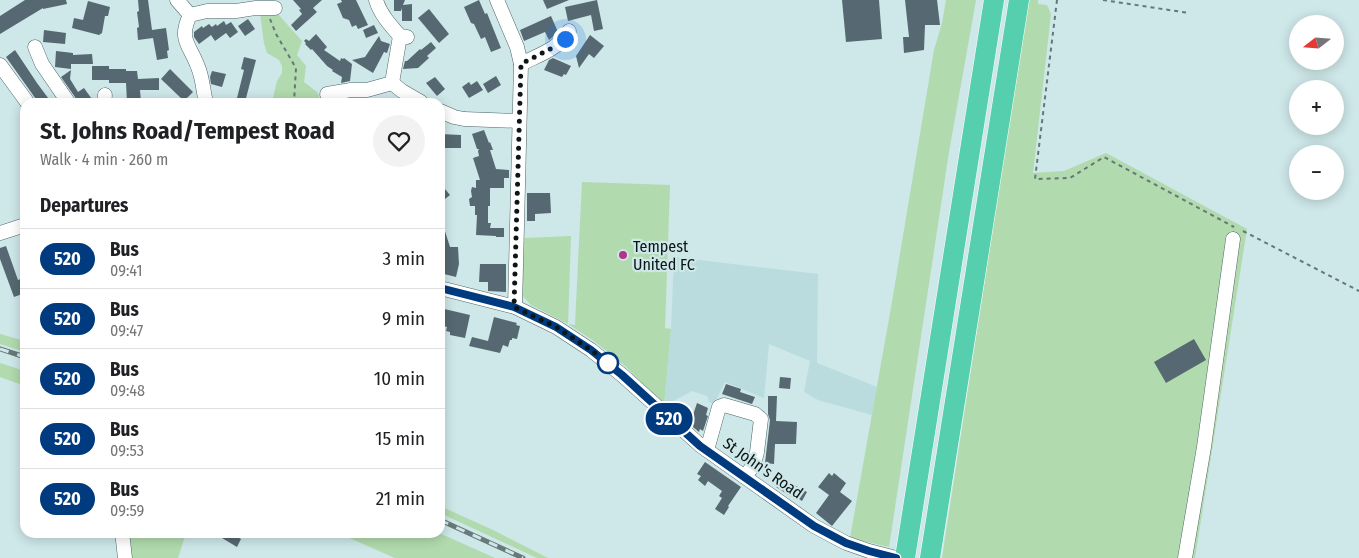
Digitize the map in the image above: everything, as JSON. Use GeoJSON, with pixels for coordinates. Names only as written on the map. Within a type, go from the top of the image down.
{"type":"FeatureCollection","features":[{"type":"Feature","properties":{"kind":"highway"},"geometry":{"type":"LineString","coordinates":[[903,556],[994,0]]}},
{"type":"Feature","properties":{"kind":"highway"},"geometry":{"type":"LineString","coordinates":[[930,557],[1019,0]]}},
{"type":"Feature","properties":{"kind":"street"},"geometry":{"type":"LineString","coordinates":[[177,0],[190,16]]}},
{"type":"Feature","properties":{"kind":"street"},"geometry":{"type":"LineString","coordinates":[[376,0],[380,11],[403,37],[392,83]]}},
{"type":"Feature","properties":{"kind":"street"},"geometry":{"type":"LineString","coordinates":[[497,0],[517,46],[521,64],[514,307]]}},
{"type":"Feature","properties":{"kind":"street"},"geometry":{"type":"LineString","coordinates":[[205,98],[198,66],[185,40],[184,33],[190,16],[206,11],[271,8]]}},
{"type":"Feature","properties":{"kind":"street"},"geometry":{"type":"LineString","coordinates":[[521,64],[558,45],[569,32]]}},
{"type":"Feature","properties":{"kind":"street"},"geometry":{"type":"LineString","coordinates":[[35,47],[42,64],[65,98]]}},
{"type":"Feature","properties":{"kind":"street"},"geometry":{"type":"LineString","coordinates":[[0,65],[24,98]]}},
{"type":"Feature","properties":{"kind":"street"},"geometry":{"type":"LineString","coordinates":[[324,94],[367,90],[392,83]]}},
{"type":"Feature","properties":{"kind":"street"},"geometry":{"type":"LineString","coordinates":[[392,83],[414,98]]}},
{"type":"Feature","properties":{"kind":"street"},"geometry":{"type":"LineString","coordinates":[[445,113],[454,117],[519,121]]}},
{"type":"Feature","properties":{"kind":"street"},"geometry":{"type":"LineString","coordinates":[[0,233],[20,227]]}},
{"type":"Feature","properties":{"kind":"street"},"geometry":{"type":"LineString","coordinates":[[1185,558],[1204,447],[1233,239]]}},
{"type":"Feature","properties":{"kind":"street","name":"St John's Road"},"geometry":{"type":"LineString","coordinates":[[445,289],[514,307],[556,327],[591,350],[622,375],[668,418],[707,450],[814,526],[846,543],[869,551],[903,556]]}},
{"type":"Feature","properties":{"kind":"street"},"geometry":{"type":"LineString","coordinates":[[707,450],[719,407],[724,404],[755,414],[760,419],[757,452],[754,464],[745,477]]}},
{"type":"Feature","properties":{"kind":"street"},"geometry":{"type":"LineString","coordinates":[[123,538],[125,558]]}},
{"type":"Feature","properties":{"kind":"path"},"geometry":{"type":"LineString","coordinates":[[1057,0],[1035,179],[1070,178],[1104,157],[1359,291]]}},
{"type":"Feature","properties":{"kind":"path"},"geometry":{"type":"LineString","coordinates":[[1103,0],[1189,13]]}},
{"type":"Feature","properties":{"kind":"path"},"geometry":{"type":"LineString","coordinates":[[271,8],[270,20],[296,68],[294,98]]}},
{"type":"Feature","properties":{"kind":"shaded area"},"geometry":{"type":"Polygon","coordinates":[[[674,257],[818,274],[817,363],[877,387],[872,415],[818,400],[804,392],[810,361],[769,344],[764,398],[725,382],[714,404],[709,402],[707,396],[692,391],[673,401],[669,409],[664,405],[671,329],[674,257]]]}},
{"type":"Feature","properties":{"kind":"green space"},"geometry":{"type":"Polygon","coordinates":[[[946,0],[976,0],[949,152],[889,547],[850,538],[934,50],[946,0]]]}},
{"type":"Feature","properties":{"kind":"green space"},"geometry":{"type":"Polygon","coordinates":[[[1028,0],[1038,0],[1038,4],[1047,5],[1051,14],[1033,173],[1064,171],[1106,153],[1247,229],[1195,558],[942,558],[1028,0]]]}},
{"type":"Feature","properties":{"kind":"green space"},"geometry":{"type":"Polygon","coordinates":[[[260,13],[277,13],[302,41],[297,55],[306,66],[304,82],[317,92],[320,98],[273,98],[277,81],[282,73],[282,66],[279,60],[267,53],[260,13]]]}},
{"type":"Feature","properties":{"kind":"green space","name":"Tempest United FC"},"geometry":{"type":"Polygon","coordinates":[[[582,182],[670,185],[665,328],[671,329],[664,405],[625,366],[594,341],[568,324],[575,325],[582,182]]]}},
{"type":"Feature","properties":{"kind":"green space"},"geometry":{"type":"Polygon","coordinates":[[[571,236],[568,324],[531,305],[522,295],[522,242],[525,241],[524,238],[571,236]]]}},
{"type":"Feature","properties":{"kind":"green space"},"geometry":{"type":"Polygon","coordinates":[[[0,334],[20,340],[20,350],[0,344],[0,334]]]}},
{"type":"Feature","properties":{"kind":"green space"},"geometry":{"type":"Polygon","coordinates":[[[0,363],[20,369],[20,384],[0,377],[0,363]]]}},
{"type":"Feature","properties":{"kind":"green space"},"geometry":{"type":"Polygon","coordinates":[[[445,508],[548,558],[537,558],[445,515],[445,508]]]}},
{"type":"Feature","properties":{"kind":"green space"},"geometry":{"type":"Polygon","coordinates":[[[445,536],[495,558],[395,558],[349,538],[445,538],[445,536]]]}},
{"type":"Feature","properties":{"kind":"green space"},"geometry":{"type":"Polygon","coordinates":[[[127,538],[184,538],[178,558],[129,558],[127,538]]]}},
{"type":"Feature","properties":{"kind":"building"},"geometry":{"type":"Polygon","coordinates":[[[25,0],[66,0],[67,4],[43,8],[0,34],[0,16],[25,0]]]}},
{"type":"Feature","properties":{"kind":"building"},"geometry":{"type":"Polygon","coordinates":[[[138,0],[148,0],[152,30],[166,28],[169,50],[167,51],[168,58],[157,60],[153,38],[138,40],[138,0]]]}},
{"type":"Feature","properties":{"kind":"building"},"geometry":{"type":"Polygon","coordinates":[[[293,0],[322,0],[313,8],[317,12],[296,31],[291,25],[302,14],[299,10],[301,9],[293,0]]]}},
{"type":"Feature","properties":{"kind":"building"},"geometry":{"type":"Polygon","coordinates":[[[341,0],[356,0],[368,25],[358,29],[356,25],[352,27],[349,20],[343,18],[337,4],[342,2],[341,0]]]}},
{"type":"Feature","properties":{"kind":"building"},"geometry":{"type":"Polygon","coordinates":[[[394,0],[405,0],[403,5],[412,4],[412,21],[402,21],[402,8],[401,11],[394,11],[394,0]]]}},
{"type":"Feature","properties":{"kind":"building"},"geometry":{"type":"Polygon","coordinates":[[[479,0],[485,14],[487,13],[501,48],[491,52],[485,37],[481,39],[464,7],[479,0]]]}},
{"type":"Feature","properties":{"kind":"building"},"geometry":{"type":"Polygon","coordinates":[[[543,0],[569,0],[547,9],[543,0]]]}},
{"type":"Feature","properties":{"kind":"building"},"geometry":{"type":"Polygon","coordinates":[[[597,0],[603,29],[594,31],[591,15],[568,21],[565,7],[597,0]]]}},
{"type":"Feature","properties":{"kind":"building"},"geometry":{"type":"Polygon","coordinates":[[[842,0],[879,0],[882,39],[846,42],[842,0]]]}},
{"type":"Feature","properties":{"kind":"building"},"geometry":{"type":"Polygon","coordinates":[[[905,0],[937,0],[940,25],[925,25],[924,50],[904,53],[903,37],[909,37],[905,0]]]}},
{"type":"Feature","properties":{"kind":"building"},"geometry":{"type":"Polygon","coordinates":[[[88,1],[110,7],[108,16],[105,16],[102,33],[99,35],[72,28],[74,18],[83,20],[88,1]]]}},
{"type":"Feature","properties":{"kind":"building"},"geometry":{"type":"Polygon","coordinates":[[[429,9],[449,34],[439,43],[418,18],[429,9]]]}},
{"type":"Feature","properties":{"kind":"building"},"geometry":{"type":"Polygon","coordinates":[[[551,16],[558,32],[554,36],[549,40],[545,32],[524,41],[520,30],[551,16]]]}},
{"type":"Feature","properties":{"kind":"building"},"geometry":{"type":"Polygon","coordinates":[[[248,19],[255,29],[245,36],[238,26],[248,19]]]}},
{"type":"Feature","properties":{"kind":"building"},"geometry":{"type":"Polygon","coordinates":[[[224,21],[226,25],[231,22],[238,32],[230,38],[226,33],[215,41],[211,35],[199,44],[194,37],[194,32],[202,26],[203,28],[209,24],[212,27],[216,24],[217,26],[224,21]]]}},
{"type":"Feature","properties":{"kind":"building"},"geometry":{"type":"Polygon","coordinates":[[[374,25],[378,33],[366,38],[363,30],[374,25]]]}},
{"type":"Feature","properties":{"kind":"building"},"geometry":{"type":"Polygon","coordinates":[[[44,30],[66,33],[65,44],[43,42],[44,30]]]}},
{"type":"Feature","properties":{"kind":"building"},"geometry":{"type":"Polygon","coordinates":[[[316,34],[327,47],[324,50],[340,61],[341,58],[344,58],[352,64],[350,81],[341,83],[342,77],[332,71],[305,44],[304,41],[306,39],[309,41],[316,34]]]}},
{"type":"Feature","properties":{"kind":"building"},"geometry":{"type":"Polygon","coordinates":[[[590,35],[604,46],[594,58],[589,54],[579,68],[576,56],[590,35]]]}},
{"type":"Feature","properties":{"kind":"building"},"geometry":{"type":"Polygon","coordinates":[[[379,36],[381,41],[390,44],[387,53],[384,52],[373,73],[352,60],[365,57],[379,36]]]}},
{"type":"Feature","properties":{"kind":"building"},"geometry":{"type":"Polygon","coordinates":[[[431,42],[436,48],[427,56],[429,58],[418,68],[403,69],[405,61],[431,42]]]}},
{"type":"Feature","properties":{"kind":"building"},"geometry":{"type":"Polygon","coordinates":[[[15,50],[48,98],[35,98],[6,57],[15,50]]]}},
{"type":"Feature","properties":{"kind":"building"},"geometry":{"type":"Polygon","coordinates":[[[56,51],[73,53],[73,55],[92,54],[93,64],[71,64],[71,69],[55,67],[56,51]]]}},
{"type":"Feature","properties":{"kind":"building"},"geometry":{"type":"Polygon","coordinates":[[[244,57],[256,60],[246,98],[237,98],[244,70],[241,69],[244,57]]]}},
{"type":"Feature","properties":{"kind":"building"},"geometry":{"type":"Polygon","coordinates":[[[553,58],[571,66],[566,75],[564,74],[562,77],[544,70],[549,60],[553,58]]]}},
{"type":"Feature","properties":{"kind":"building"},"geometry":{"type":"Polygon","coordinates":[[[92,66],[109,66],[109,69],[137,71],[138,79],[159,78],[159,90],[140,90],[141,98],[127,98],[126,83],[92,80],[92,66]]]}},
{"type":"Feature","properties":{"kind":"building"},"geometry":{"type":"Polygon","coordinates":[[[170,69],[193,92],[187,98],[181,98],[161,79],[170,69]]]}},
{"type":"Feature","properties":{"kind":"building"},"geometry":{"type":"Polygon","coordinates":[[[71,70],[70,79],[78,92],[84,88],[91,98],[75,98],[61,77],[71,70]]]}},
{"type":"Feature","properties":{"kind":"building"},"geometry":{"type":"Polygon","coordinates":[[[212,71],[226,74],[222,87],[211,84],[210,77],[212,71]]]}},
{"type":"Feature","properties":{"kind":"building"},"geometry":{"type":"Polygon","coordinates":[[[496,76],[501,85],[488,93],[483,84],[496,76]]]}},
{"type":"Feature","properties":{"kind":"building"},"geometry":{"type":"Polygon","coordinates":[[[435,77],[445,89],[437,96],[426,83],[435,77]]]}},
{"type":"Feature","properties":{"kind":"building"},"geometry":{"type":"Polygon","coordinates":[[[477,81],[483,90],[469,98],[462,87],[469,82],[471,85],[477,81]]]}},
{"type":"Feature","properties":{"kind":"building"},"geometry":{"type":"Polygon","coordinates":[[[484,130],[493,150],[490,150],[496,169],[509,170],[509,178],[504,178],[504,188],[490,188],[490,206],[488,206],[488,223],[491,223],[490,228],[504,228],[504,237],[476,235],[477,215],[475,215],[475,206],[470,206],[469,199],[472,197],[472,187],[476,188],[476,180],[480,180],[473,158],[479,156],[479,149],[477,149],[472,134],[484,130]]]}},
{"type":"Feature","properties":{"kind":"building"},"geometry":{"type":"Polygon","coordinates":[[[445,134],[461,135],[461,148],[445,148],[445,134]]]}},
{"type":"Feature","properties":{"kind":"building"},"geometry":{"type":"Polygon","coordinates":[[[445,189],[450,195],[445,199],[445,189]]]}},
{"type":"Feature","properties":{"kind":"building"},"geometry":{"type":"Polygon","coordinates":[[[527,193],[550,193],[551,213],[535,214],[535,221],[527,221],[527,193]]]}},
{"type":"Feature","properties":{"kind":"building"},"geometry":{"type":"Polygon","coordinates":[[[445,231],[450,247],[458,247],[459,264],[456,277],[445,274],[445,231]]]}},
{"type":"Feature","properties":{"kind":"building"},"geometry":{"type":"Polygon","coordinates":[[[6,246],[18,280],[20,279],[20,295],[14,297],[0,259],[0,248],[6,246]]]}},
{"type":"Feature","properties":{"kind":"building"},"geometry":{"type":"Polygon","coordinates":[[[480,264],[506,264],[506,292],[488,291],[488,282],[479,282],[480,264]]]}},
{"type":"Feature","properties":{"kind":"building"},"geometry":{"type":"Polygon","coordinates":[[[445,309],[470,315],[465,338],[450,335],[450,332],[446,331],[447,327],[445,326],[445,309]]]}},
{"type":"Feature","properties":{"kind":"building"},"geometry":{"type":"Polygon","coordinates":[[[494,317],[517,323],[516,325],[520,326],[517,339],[512,338],[508,347],[503,345],[500,353],[469,346],[472,337],[488,341],[494,317]]]}},
{"type":"Feature","properties":{"kind":"building"},"geometry":{"type":"Polygon","coordinates":[[[1194,339],[1206,360],[1166,383],[1154,362],[1194,339]]]}},
{"type":"Feature","properties":{"kind":"building"},"geometry":{"type":"Polygon","coordinates":[[[780,377],[791,378],[790,389],[779,388],[780,377]]]}},
{"type":"Feature","properties":{"kind":"building"},"geometry":{"type":"Polygon","coordinates":[[[726,384],[741,389],[740,392],[755,397],[752,404],[722,394],[726,384]]]}},
{"type":"Feature","properties":{"kind":"building"},"geometry":{"type":"Polygon","coordinates":[[[768,396],[777,396],[776,421],[797,422],[796,444],[775,444],[774,464],[765,463],[770,420],[768,396]]]}},
{"type":"Feature","properties":{"kind":"building"},"geometry":{"type":"Polygon","coordinates":[[[697,403],[708,408],[706,415],[708,416],[703,431],[700,429],[699,432],[682,418],[688,411],[693,415],[697,403]]]}},
{"type":"Feature","properties":{"kind":"building"},"geometry":{"type":"Polygon","coordinates":[[[705,462],[741,487],[724,515],[715,509],[722,498],[719,496],[722,491],[708,481],[705,486],[698,480],[701,476],[697,474],[705,462]]]}},
{"type":"Feature","properties":{"kind":"building"},"geometry":{"type":"Polygon","coordinates":[[[829,473],[832,476],[834,473],[846,483],[840,492],[852,501],[832,526],[816,513],[829,495],[818,487],[829,473]]]}},
{"type":"Feature","properties":{"kind":"building"},"geometry":{"type":"Polygon","coordinates":[[[782,478],[807,492],[802,501],[796,497],[795,499],[776,487],[782,478]]]}},
{"type":"Feature","properties":{"kind":"building"},"geometry":{"type":"Polygon","coordinates":[[[222,538],[241,539],[237,547],[222,538]]]}},
{"type":"Feature","properties":{"kind":"railway"},"geometry":{"type":"LineString","coordinates":[[0,349],[20,355]]}},
{"type":"Feature","properties":{"kind":"railway"},"geometry":{"type":"LineString","coordinates":[[445,522],[523,558]]}},
{"type":"Feature","properties":{"kind":"bus line","name":"520"},"geometry":{"type":"LineString","coordinates":[[445,289],[514,307],[556,327],[591,350],[622,375],[700,446],[814,526],[846,543],[896,558]]}},
{"type":"Feature","properties":{"kind":"place","name":"Tempest United FC"},"geometry":{"type":"Point","coordinates":[623,255]}},
{"type":"Feature","properties":{"kind":"route"},"geometry":{"type":"LineString","coordinates":[[565,39],[558,45],[521,64],[514,307],[556,327],[608,363]]}}]}
